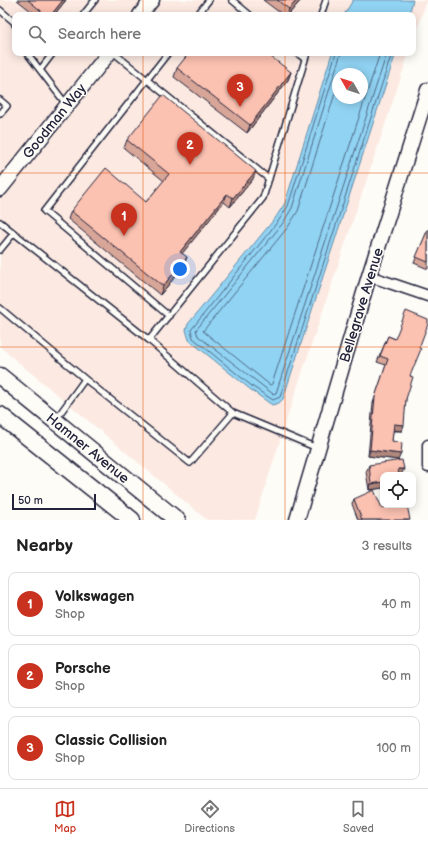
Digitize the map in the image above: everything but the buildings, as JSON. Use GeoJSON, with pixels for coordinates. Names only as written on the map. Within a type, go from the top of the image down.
{"type":"FeatureCollection","features":[{"type":"Feature","properties":{"kind":"main road"},"geometry":{"type":"LineString","coordinates":[[142,12],[152,0]]}},
{"type":"Feature","properties":{"kind":"main road","name":"Goodman Way"},"geometry":{"type":"LineString","coordinates":[[0,189],[107,56]]}},
{"type":"Feature","properties":{"kind":"main road","name":"Bellegrave Avenue"},"geometry":{"type":"LineString","coordinates":[[297,520],[369,276],[428,90]]}},
{"type":"Feature","properties":{"kind":"main road","name":"Hamner Avenue"},"geometry":{"type":"LineString","coordinates":[[0,376],[177,520]]}},
{"type":"Feature","properties":{"kind":"main road","name":"Hamner Avenue"},"geometry":{"type":"LineString","coordinates":[[0,415],[132,520]]}},
{"type":"Feature","properties":{"kind":"street"},"geometry":{"type":"LineString","coordinates":[[369,276],[428,296]]}},
{"type":"Feature","properties":{"kind":"street"},"geometry":{"type":"LineString","coordinates":[[428,445],[428,467]]}},
{"type":"Feature","properties":{"kind":"lane"},"geometry":{"type":"LineString","coordinates":[[86,12],[95,0]]}},
{"type":"Feature","properties":{"kind":"lane"},"geometry":{"type":"LineString","coordinates":[[199,12],[209,0]]}},
{"type":"Feature","properties":{"kind":"lane"},"geometry":{"type":"LineString","coordinates":[[232,0],[246,12]]}},
{"type":"Feature","properties":{"kind":"lane"},"geometry":{"type":"LineString","coordinates":[[322,12],[326,0]]}},
{"type":"Feature","properties":{"kind":"lane"},"geometry":{"type":"LineString","coordinates":[[0,10],[12,22]]}},
{"type":"Feature","properties":{"kind":"lane"},"geometry":{"type":"LineString","coordinates":[[29,56],[67,105]]}},
{"type":"Feature","properties":{"kind":"lane"},"geometry":{"type":"LineString","coordinates":[[40,70],[51,56]]}},
{"type":"Feature","properties":{"kind":"lane"},"geometry":{"type":"LineString","coordinates":[[118,56],[269,179]]}},
{"type":"Feature","properties":{"kind":"lane"},"geometry":{"type":"LineString","coordinates":[[166,56],[44,211],[169,316]]}},
{"type":"Feature","properties":{"kind":"lane"},"geometry":{"type":"LineString","coordinates":[[300,56],[305,60]]}},
{"type":"Feature","properties":{"kind":"lane"},"geometry":{"type":"LineString","coordinates":[[149,340],[263,198],[306,56]]}},
{"type":"Feature","properties":{"kind":"lane"},"geometry":{"type":"LineString","coordinates":[[0,100],[7,106],[0,114]]}},
{"type":"Feature","properties":{"kind":"lane"},"geometry":{"type":"LineString","coordinates":[[0,222],[149,340],[233,413],[319,449]]}},
{"type":"Feature","properties":{"kind":"lane"},"geometry":{"type":"LineString","coordinates":[[0,250],[14,233]]}},
{"type":"Feature","properties":{"kind":"lane"},"geometry":{"type":"LineString","coordinates":[[0,308],[85,379],[190,463],[233,413]]}},
{"type":"Feature","properties":{"kind":"lane"},"geometry":{"type":"LineString","coordinates":[[55,420],[85,379]]}},
{"type":"Feature","properties":{"kind":"shaded area"},"geometry":{"type":"Polygon","coordinates":[[[0,0],[427,0],[416,32],[416,12],[12,12],[12,56],[408,56],[288,415],[255,520],[207,520],[0,347],[0,0]]]}},
{"type":"Feature","properties":{"kind":"water"},"geometry":{"type":"Polygon","coordinates":[[[353,0],[413,0],[410,12],[346,12],[353,0]]]}},
{"type":"Feature","properties":{"kind":"water"},"geometry":{"type":"Polygon","coordinates":[[[331,56],[395,56],[283,399],[279,403],[272,405],[251,390],[189,340],[186,330],[188,324],[276,217],[285,203],[331,56]]]}},
{"type":"Feature","properties":{"kind":"place","name":"Classic Collision"},"geometry":{"type":"Point","coordinates":[240,107]}},
{"type":"Feature","properties":{"kind":"place","name":"Porsche"},"geometry":{"type":"Point","coordinates":[190,165]}},
{"type":"Feature","properties":{"kind":"place","name":"Volkswagen"},"geometry":{"type":"Point","coordinates":[124,236]}}]}
